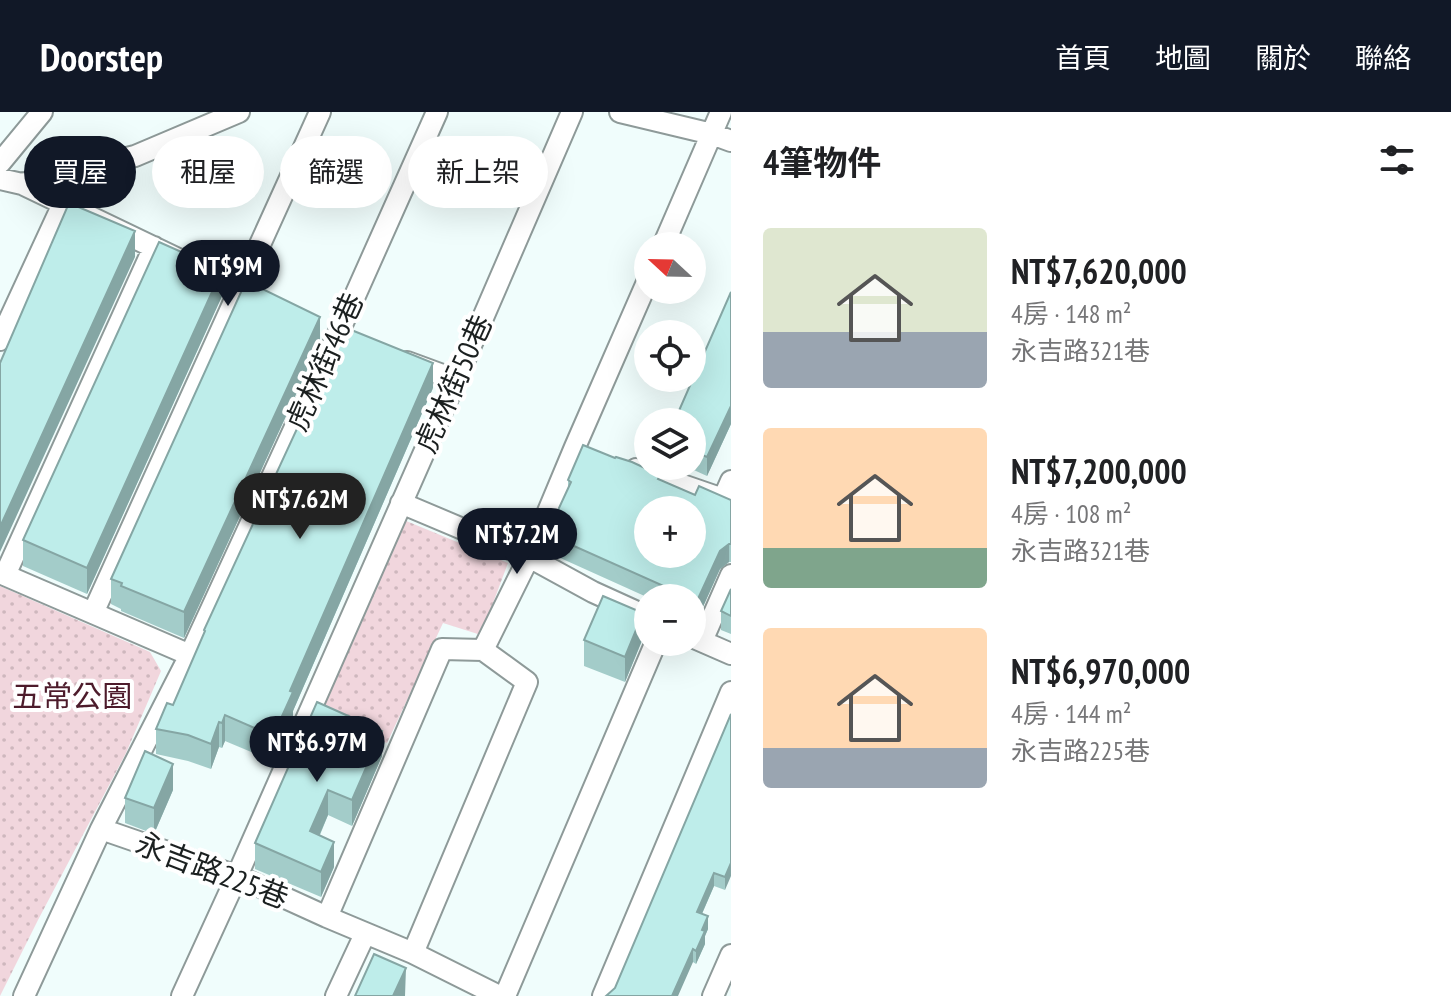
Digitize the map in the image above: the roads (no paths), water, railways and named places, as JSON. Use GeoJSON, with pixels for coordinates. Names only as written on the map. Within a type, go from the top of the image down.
{"type":"FeatureCollection","features":[{"type":"Feature","properties":{"kind":"street"},"geometry":{"type":"LineString","coordinates":[[0,163],[42,112]]}},
{"type":"Feature","properties":{"kind":"street"},"geometry":{"type":"LineString","coordinates":[[0,179],[22,184],[135,156],[239,112]]}},
{"type":"Feature","properties":{"kind":"street"},"geometry":{"type":"LineString","coordinates":[[93,613],[320,112]]}},
{"type":"Feature","properties":{"kind":"street","name":"虎林街46巷"},"geometry":{"type":"LineString","coordinates":[[190,655],[338,336],[437,112]]}},
{"type":"Feature","properties":{"kind":"street","name":"虎林街50巷"},"geometry":{"type":"LineString","coordinates":[[182,996],[572,112]]}},
{"type":"Feature","properties":{"kind":"street"},"geometry":{"type":"LineString","coordinates":[[620,112],[722,138]]}},
{"type":"Feature","properties":{"kind":"street"},"geometry":{"type":"LineString","coordinates":[[671,232],[722,138],[721,112]]}},
{"type":"Feature","properties":{"kind":"street"},"geometry":{"type":"LineString","coordinates":[[0,340],[61,208]]}},
{"type":"Feature","properties":{"kind":"street"},"geometry":{"type":"LineString","coordinates":[[71,208],[269,303]]}},
{"type":"Feature","properties":{"kind":"street"},"geometry":{"type":"LineString","coordinates":[[154,247],[2,574],[190,655]]}},
{"type":"Feature","properties":{"kind":"street"},"geometry":{"type":"LineString","coordinates":[[483,650],[582,449],[639,304]]}},
{"type":"Feature","properties":{"kind":"street"},"geometry":{"type":"LineString","coordinates":[[382,353],[456,380]]}},
{"type":"Feature","properties":{"kind":"street"},"geometry":{"type":"LineString","coordinates":[[616,462],[723,499],[731,481]]}},
{"type":"Feature","properties":{"kind":"street"},"geometry":{"type":"LineString","coordinates":[[401,503],[529,557],[634,611]]}},
{"type":"Feature","properties":{"kind":"street"},"geometry":{"type":"LineString","coordinates":[[706,622],[731,575]]}},
{"type":"Feature","properties":{"kind":"street"},"geometry":{"type":"LineString","coordinates":[[706,643],[731,654]]}},
{"type":"Feature","properties":{"kind":"street"},"geometry":{"type":"LineString","coordinates":[[327,917],[442,649],[483,650],[527,682],[413,953]]}},
{"type":"Feature","properties":{"kind":"street","name":"永吉路225巷"},"geometry":{"type":"LineString","coordinates":[[190,655],[101,829],[237,876],[413,953],[502,996]]}},
{"type":"Feature","properties":{"kind":"street"},"geometry":{"type":"LineString","coordinates":[[502,996],[650,656]]}},
{"type":"Feature","properties":{"kind":"street"},"geometry":{"type":"LineString","coordinates":[[603,996],[731,692]]}},
{"type":"Feature","properties":{"kind":"street"},"geometry":{"type":"LineString","coordinates":[[24,996],[101,829]]}},
{"type":"Feature","properties":{"kind":"street"},"geometry":{"type":"LineString","coordinates":[[336,996],[365,934]]}},
{"type":"Feature","properties":{"kind":"street"},"geometry":{"type":"LineString","coordinates":[[713,996],[731,955]]}},
{"type":"Feature","properties":{"kind":"park label","name":"五常公園"},"geometry":{"type":"Point","coordinates":[72,697]}}]}
